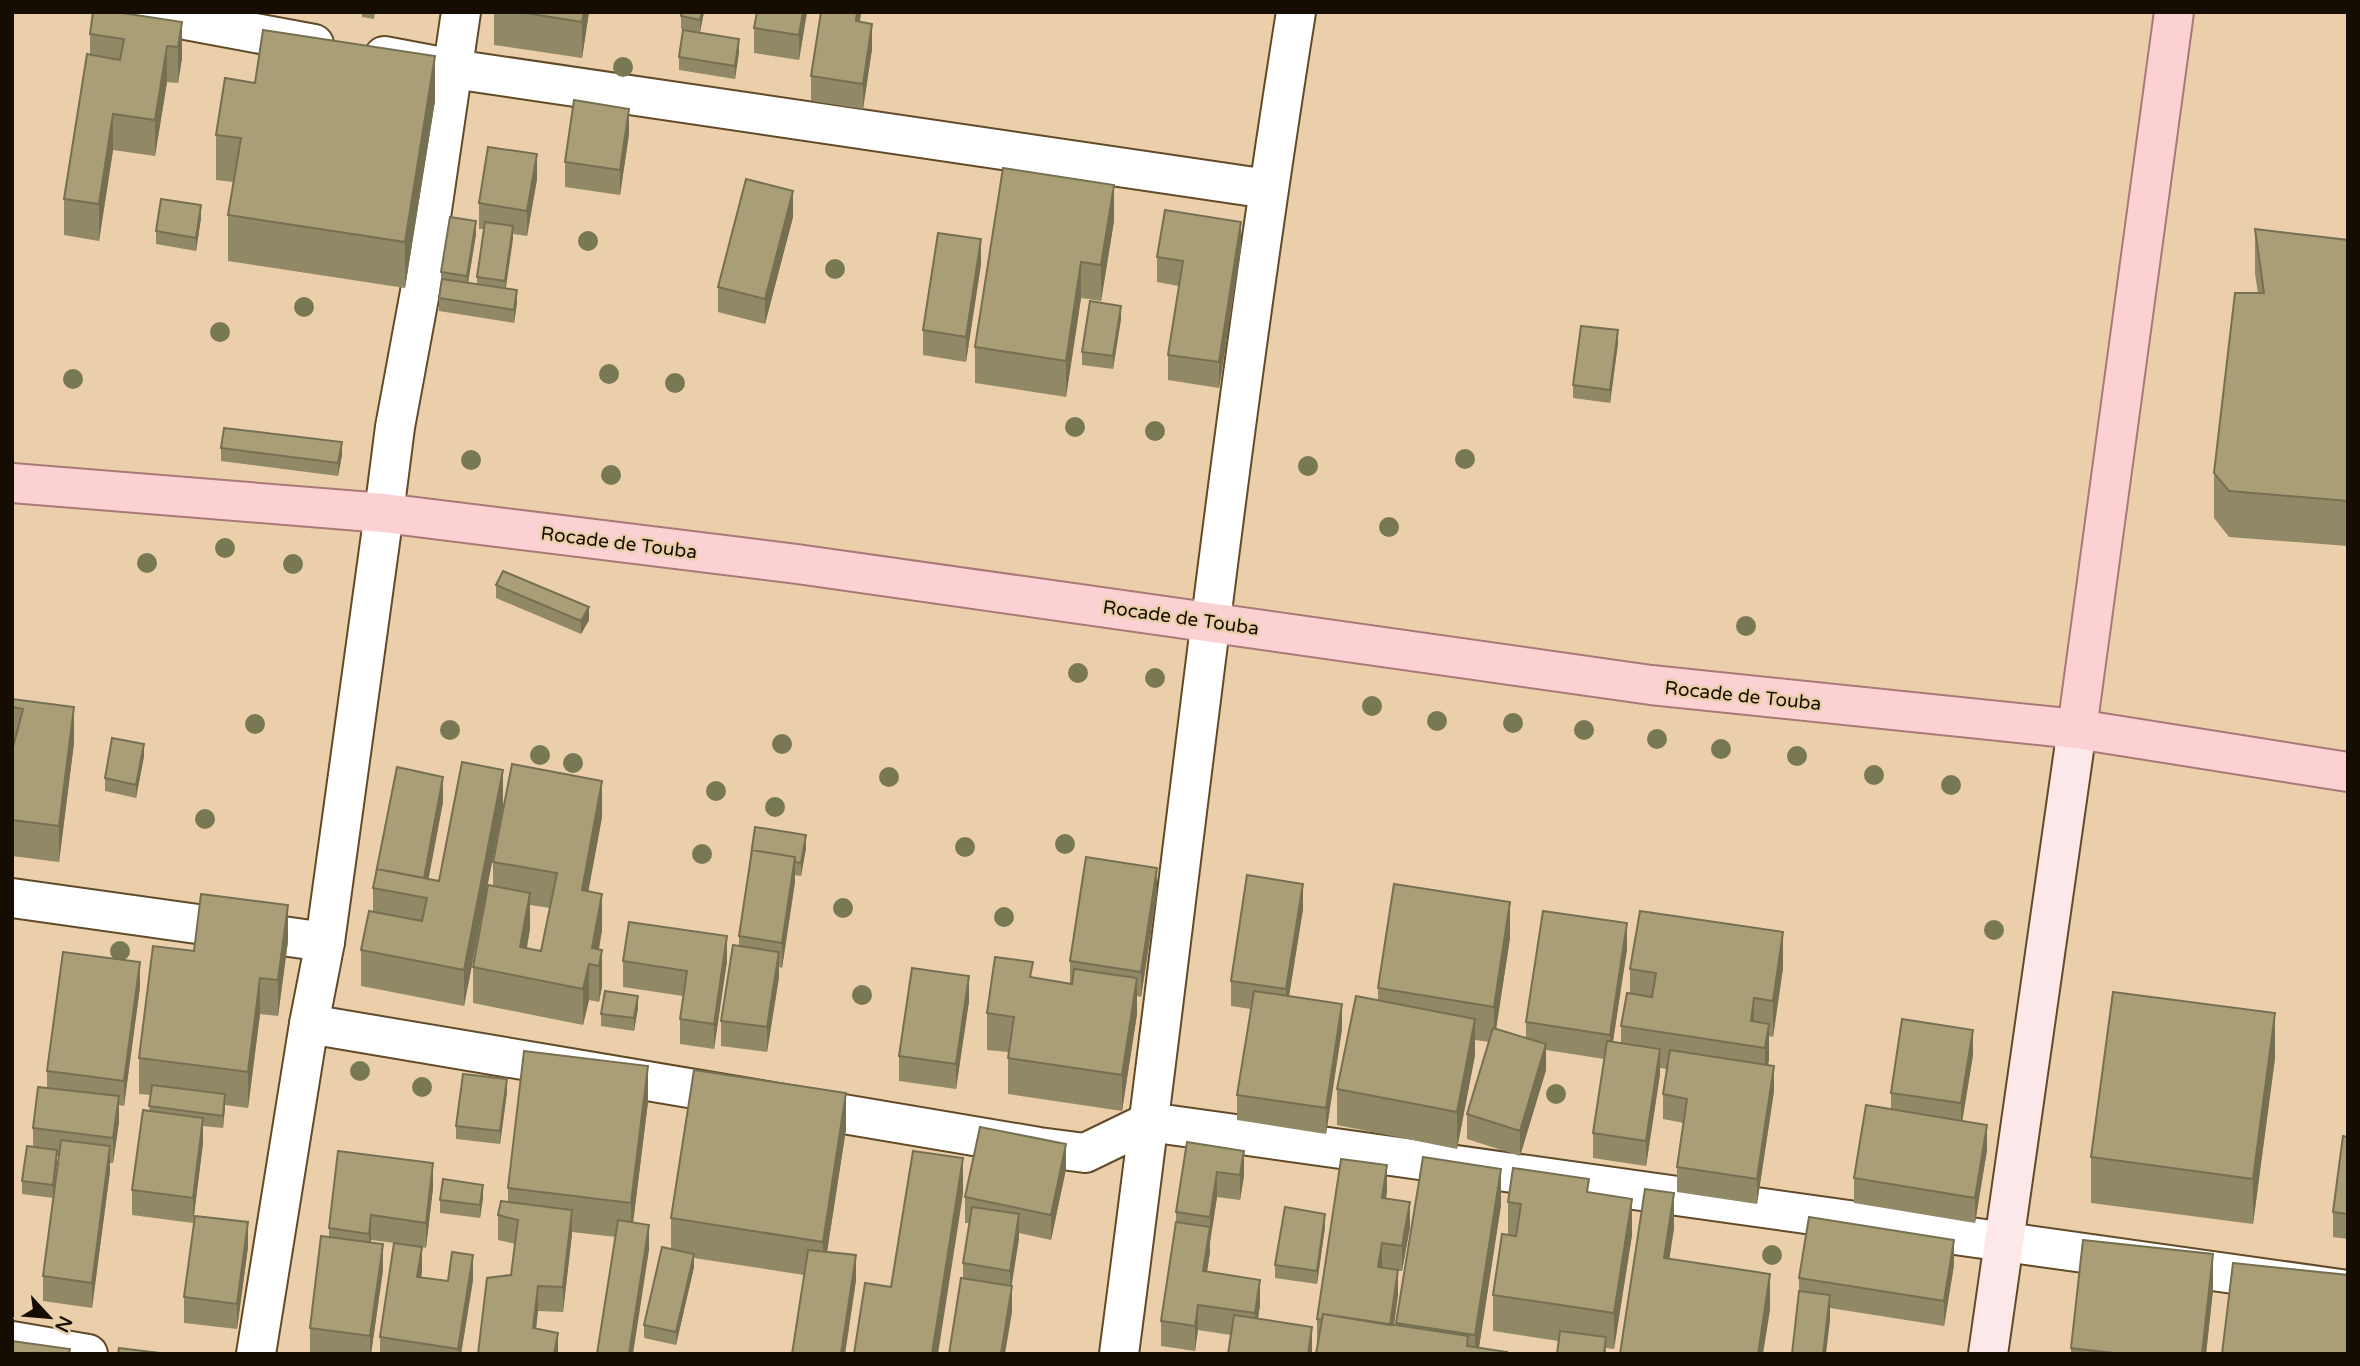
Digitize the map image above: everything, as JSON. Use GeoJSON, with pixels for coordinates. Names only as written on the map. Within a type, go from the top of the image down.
{"type":"FeatureCollection","features":[{"type":"Feature","properties":{"kind":"main road"},"geometry":{"type":"LineString","coordinates":[[1988,1354],[2077,729],[2174,12]]}},
{"type":"Feature","properties":{"kind":"main road","name":"Rocade de Touba"},"geometry":{"type":"LineString","coordinates":[[12,483],[384,513],[797,564],[1650,685],[2077,729],[2348,772]]}},
{"type":"Feature","properties":{"kind":"street"},"geometry":{"type":"LineString","coordinates":[[143,12],[453,69],[1268,188]]}},
{"type":"Feature","properties":{"kind":"street"},"geometry":{"type":"LineString","coordinates":[[256,1354],[309,1024],[325,942],[395,427],[420,292],[461,12]]}},
{"type":"Feature","properties":{"kind":"street"},"geometry":{"type":"LineString","coordinates":[[1119,1354],[1210,621],[1268,188],[1296,12]]}},
{"type":"Feature","properties":{"kind":"street"},"geometry":{"type":"LineString","coordinates":[[12,898],[325,942]]}},
{"type":"Feature","properties":{"kind":"street"},"geometry":{"type":"LineString","coordinates":[[309,1024],[1085,1153],[1149,1122],[2348,1290]]}},
{"type":"Feature","properties":{"kind":"street"},"geometry":{"type":"LineString","coordinates":[[12,1341],[88,1354]]}},
{"type":"Feature","properties":{"kind":"building"},"geometry":{"type":"Polygon","coordinates":[[[93,12],[116,12],[182,22],[178,47],[167,46],[155,120],[113,114],[99,204],[64,199],[87,54],[120,60],[124,39],[90,34],[93,12]]]}},
{"type":"Feature","properties":{"kind":"building"},"geometry":{"type":"Polygon","coordinates":[[[519,12],[584,12],[582,22],[519,12]]]}},
{"type":"Feature","properties":{"kind":"building"},"geometry":{"type":"Polygon","coordinates":[[[681,12],[702,12],[700,20],[681,16],[681,12]]]}},
{"type":"Feature","properties":{"kind":"building"},"geometry":{"type":"Polygon","coordinates":[[[757,12],[803,12],[799,35],[754,28],[757,12]]]}},
{"type":"Feature","properties":{"kind":"building"},"geometry":{"type":"Polygon","coordinates":[[[821,12],[857,12],[856,21],[872,24],[863,84],[811,76],[821,12]]]}},
{"type":"Feature","properties":{"kind":"building"},"geometry":{"type":"Polygon","coordinates":[[[263,30],[435,56],[405,242],[228,215],[241,138],[216,135],[225,78],[255,83],[263,30]]]}},
{"type":"Feature","properties":{"kind":"building"},"geometry":{"type":"Polygon","coordinates":[[[683,30],[739,39],[735,66],[679,57],[683,30]]]}},
{"type":"Feature","properties":{"kind":"building"},"geometry":{"type":"Polygon","coordinates":[[[574,100],[629,109],[620,170],[565,162],[574,100]]]}},
{"type":"Feature","properties":{"kind":"building"},"geometry":{"type":"Polygon","coordinates":[[[488,147],[537,154],[527,211],[479,203],[488,147]]]}},
{"type":"Feature","properties":{"kind":"building"},"geometry":{"type":"Polygon","coordinates":[[[1003,168],[1114,185],[1101,265],[1081,262],[1066,361],[975,347],[1003,168]]]}},
{"type":"Feature","properties":{"kind":"building"},"geometry":{"type":"Polygon","coordinates":[[[746,179],[793,191],[765,299],[718,287],[746,179]]]}},
{"type":"Feature","properties":{"kind":"building"},"geometry":{"type":"Polygon","coordinates":[[[161,199],[201,205],[196,238],[156,231],[161,199]]]}},
{"type":"Feature","properties":{"kind":"building"},"geometry":{"type":"Polygon","coordinates":[[[1165,210],[1241,222],[1219,362],[1168,355],[1183,261],[1157,257],[1165,210]]]}},
{"type":"Feature","properties":{"kind":"building"},"geometry":{"type":"Polygon","coordinates":[[[450,217],[476,221],[467,276],[441,272],[450,217]]]}},
{"type":"Feature","properties":{"kind":"building"},"geometry":{"type":"Polygon","coordinates":[[[485,222],[513,226],[505,281],[477,277],[485,222]]]}},
{"type":"Feature","properties":{"kind":"building"},"geometry":{"type":"Polygon","coordinates":[[[2255,229],[2348,240],[2348,501],[2229,491],[2214,473],[2235,293],[2264,293],[2255,229]]]}},
{"type":"Feature","properties":{"kind":"building"},"geometry":{"type":"Polygon","coordinates":[[[938,233],[981,239],[966,337],[923,330],[938,233]]]}},
{"type":"Feature","properties":{"kind":"building"},"geometry":{"type":"Polygon","coordinates":[[[442,279],[517,290],[514,310],[439,298],[442,279]]]}},
{"type":"Feature","properties":{"kind":"building"},"geometry":{"type":"Polygon","coordinates":[[[1090,301],[1121,306],[1113,356],[1082,352],[1090,301]]]}},
{"type":"Feature","properties":{"kind":"building"},"geometry":{"type":"Polygon","coordinates":[[[1581,326],[1618,330],[1610,390],[1573,385],[1581,326]]]}},
{"type":"Feature","properties":{"kind":"building"},"geometry":{"type":"Polygon","coordinates":[[[224,428],[342,442],[338,463],[221,448],[224,428]]]}},
{"type":"Feature","properties":{"kind":"building"},"geometry":{"type":"Polygon","coordinates":[[[503,571],[589,607],[581,621],[496,585],[503,571]]]}},
{"type":"Feature","properties":{"kind":"building"},"geometry":{"type":"Polygon","coordinates":[[[12,699],[74,707],[59,826],[12,820],[12,751],[23,709],[12,707],[12,699]]]}},
{"type":"Feature","properties":{"kind":"building"},"geometry":{"type":"Polygon","coordinates":[[[112,738],[144,744],[136,785],[105,778],[112,738]]]}},
{"type":"Feature","properties":{"kind":"building"},"geometry":{"type":"Polygon","coordinates":[[[462,762],[503,770],[464,970],[361,950],[369,911],[422,921],[427,898],[373,888],[377,869],[439,881],[462,762]]]}},
{"type":"Feature","properties":{"kind":"building"},"geometry":{"type":"Polygon","coordinates":[[[512,764],[602,781],[582,890],[602,894],[592,948],[602,950],[599,966],[589,964],[583,989],[473,967],[488,885],[530,893],[520,947],[541,951],[557,873],[493,862],[512,764]]]}},
{"type":"Feature","properties":{"kind":"building"},"geometry":{"type":"Polygon","coordinates":[[[397,767],[443,777],[424,878],[377,869],[376,873],[397,767]]]}},
{"type":"Feature","properties":{"kind":"building"},"geometry":{"type":"Polygon","coordinates":[[[755,827],[806,835],[801,863],[795,862],[795,857],[752,850],[751,855],[755,827]]]}},
{"type":"Feature","properties":{"kind":"building"},"geometry":{"type":"Polygon","coordinates":[[[752,850],[795,857],[782,943],[739,936],[752,850]]]}},
{"type":"Feature","properties":{"kind":"building"},"geometry":{"type":"Polygon","coordinates":[[[1086,857],[1157,868],[1141,972],[1070,961],[1086,857]]]}},
{"type":"Feature","properties":{"kind":"building"},"geometry":{"type":"Polygon","coordinates":[[[1247,875],[1303,884],[1286,989],[1231,981],[1247,875]]]}},
{"type":"Feature","properties":{"kind":"building"},"geometry":{"type":"Polygon","coordinates":[[[1394,884],[1510,902],[1494,1007],[1378,988],[1394,884]]]}},
{"type":"Feature","properties":{"kind":"building"},"geometry":{"type":"Polygon","coordinates":[[[201,894],[288,905],[278,980],[260,978],[248,1072],[139,1058],[153,946],[194,951],[201,894]]]}},
{"type":"Feature","properties":{"kind":"building"},"geometry":{"type":"Polygon","coordinates":[[[1543,911],[1627,923],[1610,1035],[1526,1022],[1543,911]]]}},
{"type":"Feature","properties":{"kind":"building"},"geometry":{"type":"Polygon","coordinates":[[[1640,911],[1783,932],[1773,1001],[1754,998],[1751,1021],[1769,1024],[1765,1048],[1621,1026],[1627,993],[1652,997],[1656,973],[1630,969],[1640,911]]]}},
{"type":"Feature","properties":{"kind":"building"},"geometry":{"type":"Polygon","coordinates":[[[629,922],[727,936],[714,1024],[680,1019],[687,971],[623,961],[629,922]]]}},
{"type":"Feature","properties":{"kind":"building"},"geometry":{"type":"Polygon","coordinates":[[[733,945],[779,952],[767,1027],[721,1021],[733,945]]]}},
{"type":"Feature","properties":{"kind":"building"},"geometry":{"type":"Polygon","coordinates":[[[63,952],[140,962],[124,1081],[47,1071],[63,952]]]}},
{"type":"Feature","properties":{"kind":"building"},"geometry":{"type":"Polygon","coordinates":[[[995,957],[1033,962],[1030,977],[1072,984],[1074,969],[1137,978],[1122,1075],[1008,1058],[1014,1017],[987,1013],[995,957]]]}},
{"type":"Feature","properties":{"kind":"building"},"geometry":{"type":"Polygon","coordinates":[[[912,968],[969,976],[956,1064],[899,1056],[912,968]]]}},
{"type":"Feature","properties":{"kind":"building"},"geometry":{"type":"Polygon","coordinates":[[[605,991],[638,996],[634,1018],[601,1014],[605,991]]]}},
{"type":"Feature","properties":{"kind":"building"},"geometry":{"type":"Polygon","coordinates":[[[1254,991],[1342,1004],[1326,1108],[1237,1095],[1254,991]]]}},
{"type":"Feature","properties":{"kind":"building"},"geometry":{"type":"Polygon","coordinates":[[[2113,992],[2275,1013],[2253,1179],[2091,1157],[2113,992]]]}},
{"type":"Feature","properties":{"kind":"building"},"geometry":{"type":"Polygon","coordinates":[[[1356,996],[1475,1019],[1457,1112],[1337,1089],[1356,996]]]}},
{"type":"Feature","properties":{"kind":"building"},"geometry":{"type":"Polygon","coordinates":[[[1902,1019],[1973,1030],[1961,1103],[1891,1093],[1902,1019]]]}},
{"type":"Feature","properties":{"kind":"building"},"geometry":{"type":"Polygon","coordinates":[[[1493,1028],[1546,1044],[1520,1131],[1467,1114],[1493,1028]]]}},
{"type":"Feature","properties":{"kind":"building"},"geometry":{"type":"Polygon","coordinates":[[[1607,1041],[1660,1049],[1646,1141],[1593,1133],[1607,1041]]]}},
{"type":"Feature","properties":{"kind":"building"},"geometry":{"type":"Polygon","coordinates":[[[1670,1050],[1774,1066],[1757,1179],[1677,1167],[1687,1099],[1663,1094],[1670,1050]]]}},
{"type":"Feature","properties":{"kind":"building"},"geometry":{"type":"Polygon","coordinates":[[[524,1051],[648,1066],[631,1203],[508,1188],[524,1051]]]}},
{"type":"Feature","properties":{"kind":"building"},"geometry":{"type":"Polygon","coordinates":[[[694,1070],[846,1093],[823,1242],[671,1218],[694,1070]]]}},
{"type":"Feature","properties":{"kind":"building"},"geometry":{"type":"Polygon","coordinates":[[[463,1074],[507,1079],[500,1131],[456,1126],[463,1074]]]}},
{"type":"Feature","properties":{"kind":"building"},"geometry":{"type":"Polygon","coordinates":[[[152,1085],[225,1094],[223,1116],[149,1106],[152,1085]]]}},
{"type":"Feature","properties":{"kind":"building"},"geometry":{"type":"Polygon","coordinates":[[[38,1087],[119,1096],[113,1138],[33,1128],[38,1087]]]}},
{"type":"Feature","properties":{"kind":"building"},"geometry":{"type":"Polygon","coordinates":[[[1866,1105],[1987,1125],[1975,1198],[1854,1178],[1866,1105]]]}},
{"type":"Feature","properties":{"kind":"building"},"geometry":{"type":"Polygon","coordinates":[[[143,1110],[203,1118],[193,1198],[132,1190],[143,1110]]]}},
{"type":"Feature","properties":{"kind":"building"},"geometry":{"type":"Polygon","coordinates":[[[980,1127],[1066,1144],[1051,1215],[965,1197],[980,1127]]]}},
{"type":"Feature","properties":{"kind":"building"},"geometry":{"type":"Polygon","coordinates":[[[2343,1136],[2348,1137],[2348,1214],[2333,1212],[2343,1136]]]}},
{"type":"Feature","properties":{"kind":"building"},"geometry":{"type":"Polygon","coordinates":[[[61,1140],[110,1146],[92,1283],[43,1276],[61,1140]]]}},
{"type":"Feature","properties":{"kind":"building"},"geometry":{"type":"Polygon","coordinates":[[[1187,1142],[1244,1151],[1240,1175],[1217,1172],[1210,1217],[1176,1212],[1187,1142]]]}},
{"type":"Feature","properties":{"kind":"building"},"geometry":{"type":"Polygon","coordinates":[[[27,1146],[57,1150],[53,1185],[22,1181],[27,1146]]]}},
{"type":"Feature","properties":{"kind":"building"},"geometry":{"type":"Polygon","coordinates":[[[338,1151],[433,1163],[426,1223],[371,1215],[369,1234],[329,1228],[338,1151]]]}},
{"type":"Feature","properties":{"kind":"building"},"geometry":{"type":"Polygon","coordinates":[[[913,1151],[963,1158],[932,1354],[854,1354],[865,1283],[891,1287],[913,1151]]]}},
{"type":"Feature","properties":{"kind":"building"},"geometry":{"type":"Polygon","coordinates":[[[1423,1157],[1501,1169],[1475,1335],[1396,1323],[1423,1157]]]}},
{"type":"Feature","properties":{"kind":"building"},"geometry":{"type":"Polygon","coordinates":[[[1341,1159],[1387,1165],[1382,1198],[1410,1202],[1402,1246],[1382,1243],[1378,1267],[1398,1270],[1390,1325],[1323,1314],[1322,1320],[1317,1319],[1341,1159]]]}},
{"type":"Feature","properties":{"kind":"building"},"geometry":{"type":"Polygon","coordinates":[[[1513,1168],[1589,1179],[1587,1192],[1632,1199],[1614,1313],[1493,1295],[1502,1234],[1516,1236],[1521,1204],[1508,1202],[1513,1168]]]}},
{"type":"Feature","properties":{"kind":"building"},"geometry":{"type":"Polygon","coordinates":[[[443,1179],[483,1185],[480,1205],[440,1200],[443,1179]]]}},
{"type":"Feature","properties":{"kind":"building"},"geometry":{"type":"Polygon","coordinates":[[[1645,1189],[1674,1193],[1664,1258],[1770,1274],[1758,1354],[1620,1354],[1645,1189]]]}},
{"type":"Feature","properties":{"kind":"building"},"geometry":{"type":"Polygon","coordinates":[[[501,1201],[572,1210],[563,1287],[538,1286],[533,1328],[558,1333],[554,1354],[478,1354],[487,1278],[511,1275],[518,1220],[498,1215],[501,1201]]]}},
{"type":"Feature","properties":{"kind":"building"},"geometry":{"type":"Polygon","coordinates":[[[972,1207],[1019,1214],[1010,1271],[963,1263],[972,1207]]]}},
{"type":"Feature","properties":{"kind":"building"},"geometry":{"type":"Polygon","coordinates":[[[1285,1207],[1325,1214],[1317,1271],[1275,1265],[1285,1207]]]}},
{"type":"Feature","properties":{"kind":"building"},"geometry":{"type":"Polygon","coordinates":[[[195,1216],[248,1222],[237,1304],[184,1297],[195,1216]]]}},
{"type":"Feature","properties":{"kind":"building"},"geometry":{"type":"Polygon","coordinates":[[[1809,1217],[1954,1240],[1944,1301],[1799,1278],[1809,1217]]]}},
{"type":"Feature","properties":{"kind":"building"},"geometry":{"type":"Polygon","coordinates":[[[618,1220],[649,1225],[629,1354],[597,1354],[618,1220]]]}},
{"type":"Feature","properties":{"kind":"building"},"geometry":{"type":"Polygon","coordinates":[[[1176,1222],[1210,1227],[1203,1271],[1260,1280],[1255,1313],[1198,1305],[1195,1326],[1161,1321],[1176,1222]]]}},
{"type":"Feature","properties":{"kind":"building"},"geometry":{"type":"Polygon","coordinates":[[[321,1236],[383,1244],[370,1336],[310,1328],[321,1236]]]}},
{"type":"Feature","properties":{"kind":"building"},"geometry":{"type":"Polygon","coordinates":[[[2083,1240],[2213,1254],[2202,1354],[2122,1354],[2071,1348],[2083,1240]]]}},
{"type":"Feature","properties":{"kind":"building"},"geometry":{"type":"Polygon","coordinates":[[[394,1243],[422,1247],[417,1277],[448,1281],[452,1252],[473,1255],[458,1349],[380,1337],[394,1243]]]}},
{"type":"Feature","properties":{"kind":"building"},"geometry":{"type":"Polygon","coordinates":[[[662,1247],[694,1254],[676,1332],[644,1325],[662,1247]]]}},
{"type":"Feature","properties":{"kind":"building"},"geometry":{"type":"Polygon","coordinates":[[[808,1250],[856,1255],[841,1354],[792,1354],[808,1250]]]}},
{"type":"Feature","properties":{"kind":"building"},"geometry":{"type":"Polygon","coordinates":[[[2233,1263],[2348,1275],[2348,1354],[2222,1354],[2233,1263]]]}},
{"type":"Feature","properties":{"kind":"building"},"geometry":{"type":"Polygon","coordinates":[[[961,1278],[1012,1286],[1001,1354],[949,1354],[961,1278]]]}},
{"type":"Feature","properties":{"kind":"building"},"geometry":{"type":"Polygon","coordinates":[[[1799,1291],[1830,1295],[1823,1354],[1792,1354],[1799,1291]]]}},
{"type":"Feature","properties":{"kind":"building"},"geometry":{"type":"Polygon","coordinates":[[[1323,1314],[1468,1336],[1467,1346],[1507,1352],[1316,1354],[1323,1314]]]}},
{"type":"Feature","properties":{"kind":"building"},"geometry":{"type":"Polygon","coordinates":[[[1234,1315],[1312,1327],[1308,1354],[1228,1354],[1234,1315]]]}},
{"type":"Feature","properties":{"kind":"building"},"geometry":{"type":"Polygon","coordinates":[[[1560,1331],[1606,1337],[1604,1354],[1557,1354],[1560,1331]]]}},
{"type":"Feature","properties":{"kind":"building"},"geometry":{"type":"Polygon","coordinates":[[[12,1341],[70,1349],[69,1354],[12,1354],[12,1341]]]}},
{"type":"Feature","properties":{"kind":"building"},"geometry":{"type":"Polygon","coordinates":[[[119,1348],[168,1354],[118,1354],[119,1348]]]}}]}
